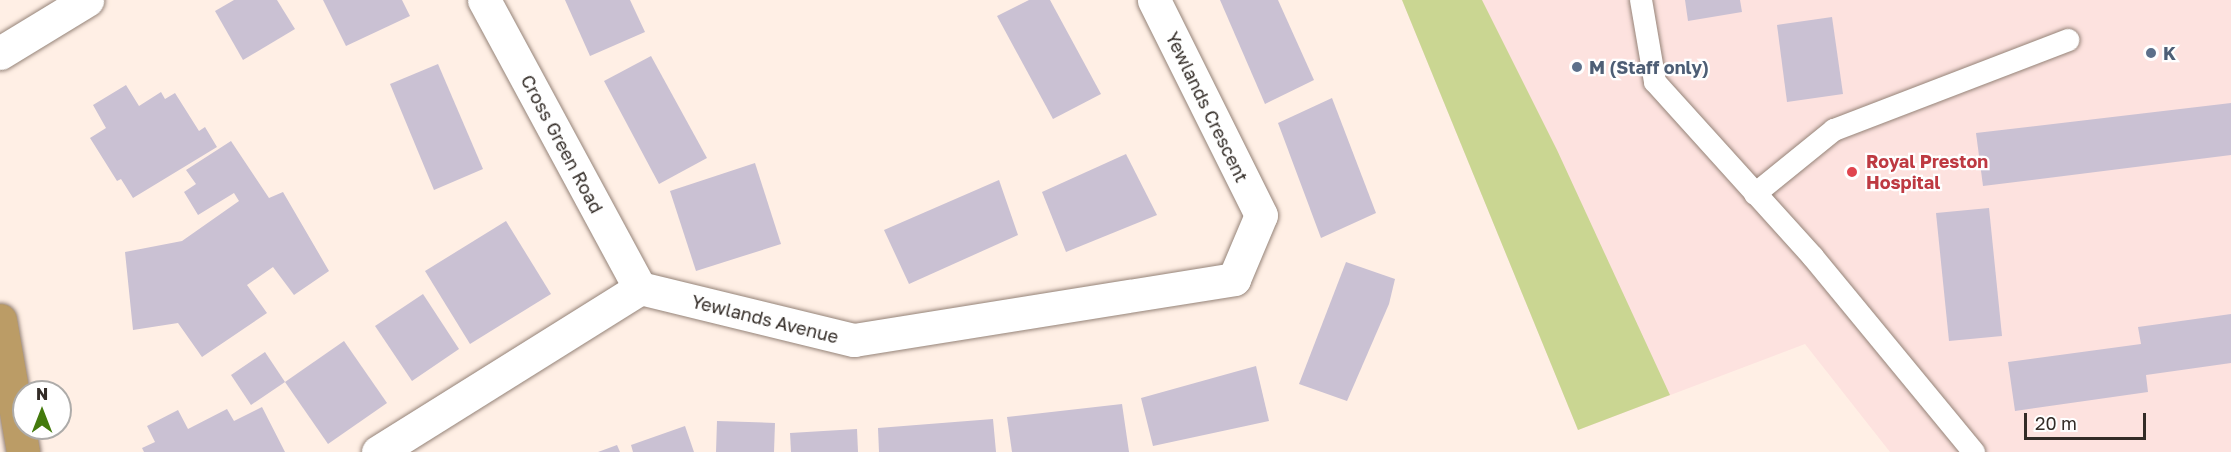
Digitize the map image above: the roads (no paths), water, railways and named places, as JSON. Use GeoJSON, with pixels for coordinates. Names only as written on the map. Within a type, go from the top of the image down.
{"type":"FeatureCollection","features":[{"type":"Feature","properties":{"kind":"highway"},"geometry":{"type":"LineString","coordinates":[[0,320],[23,452]]}},
{"type":"Feature","properties":{"kind":"street"},"geometry":{"type":"LineString","coordinates":[[0,53],[87,0]]}},
{"type":"Feature","properties":{"kind":"street","name":"Cross Green Road"},"geometry":{"type":"LineString","coordinates":[[484,0],[640,288]]}},
{"type":"Feature","properties":{"kind":"street","name":"Yewlands Crescent"},"geometry":{"type":"LineString","coordinates":[[1154,0],[1261,215]]}},
{"type":"Feature","properties":{"kind":"street","name":"Yewlands Avenue"},"geometry":{"type":"LineString","coordinates":[[640,288],[854,340],[1234,279],[1261,215]]}},
{"type":"Feature","properties":{"kind":"street"},"geometry":{"type":"LineString","coordinates":[[378,452],[640,288]]}},
{"type":"Feature","properties":{"kind":"lane"},"geometry":{"type":"LineString","coordinates":[[1641,0],[1655,82],[1813,257],[1974,452]]}},
{"type":"Feature","properties":{"kind":"lane"},"geometry":{"type":"LineString","coordinates":[[1755,194],[1834,130],[2068,40]]}},
{"type":"Feature","properties":{"kind":"place","name":"K"},"geometry":{"type":"Point","coordinates":[2151,53]}},
{"type":"Feature","properties":{"kind":"place","name":"M (Staff only)"},"geometry":{"type":"Point","coordinates":[1577,67]}},
{"type":"Feature","properties":{"kind":"place","name":"Royal Preston Hospital"},"geometry":{"type":"Point","coordinates":[1852,172]}}]}
